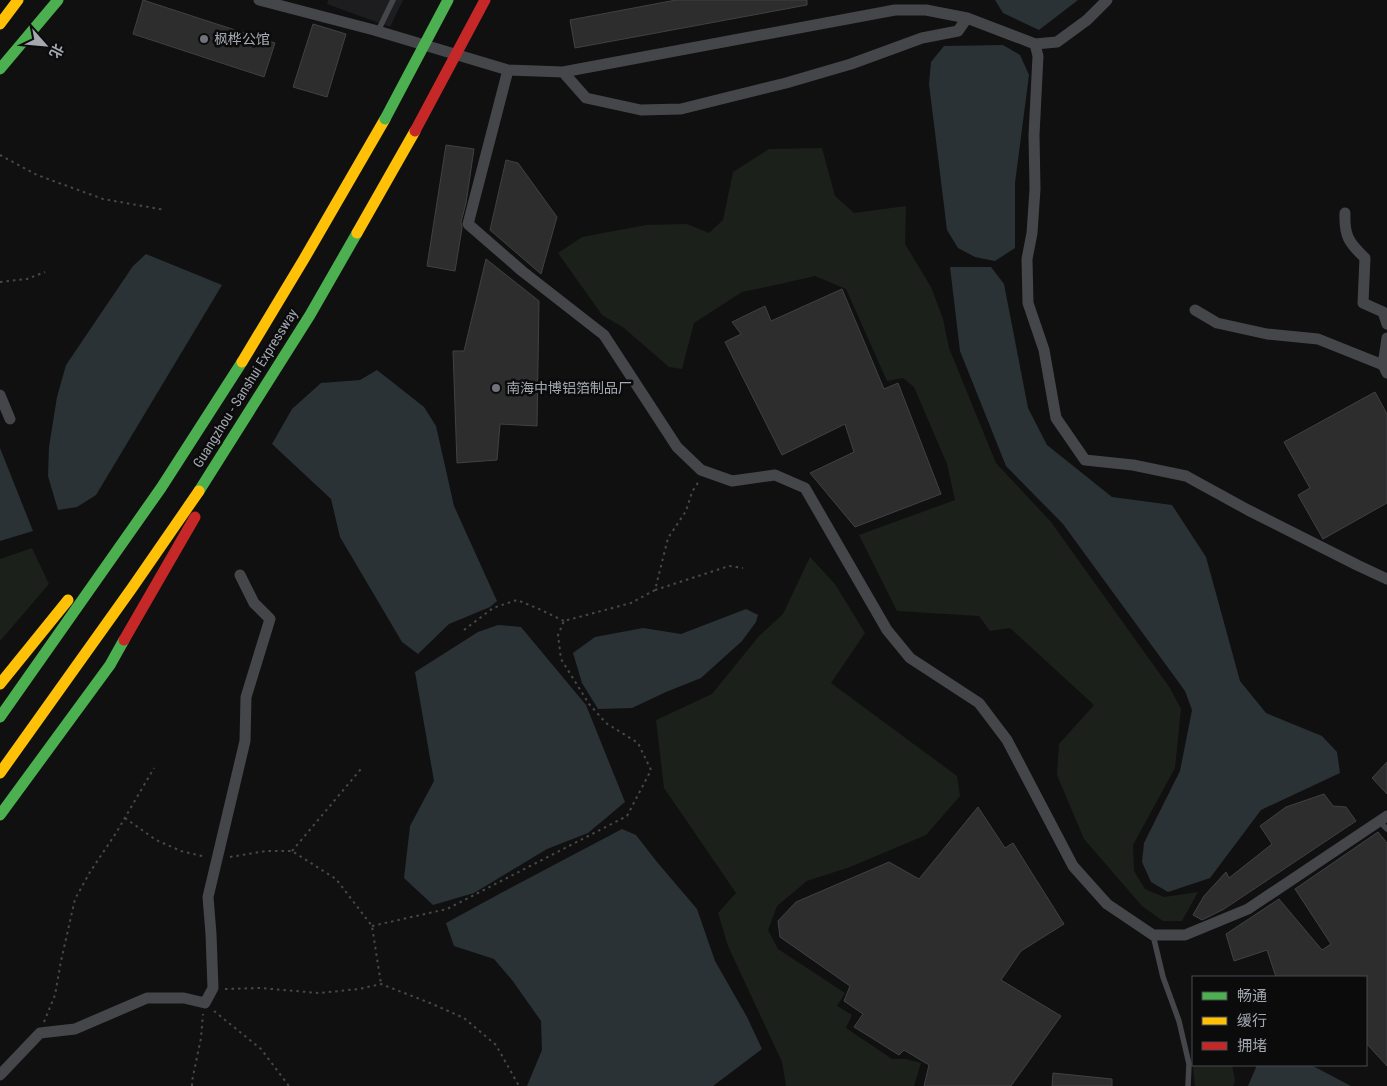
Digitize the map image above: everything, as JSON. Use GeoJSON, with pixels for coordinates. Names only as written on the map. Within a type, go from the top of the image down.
{"type":"FeatureCollection","features":[{"type":"Feature","properties":{"kind":"main road"},"geometry":{"type":"LineString","coordinates":[[0,24],[18,0]]}},
{"type":"Feature","properties":{"kind":"main road"},"geometry":{"type":"LineString","coordinates":[[0,69],[58,0]]}},
{"type":"Feature","properties":{"kind":"main road","name":"Guangzhou - Sanshui Expressway"},"geometry":{"type":"LineString","coordinates":[[0,717],[94,586],[220,397],[277,305],[385,119],[448,0]]}},
{"type":"Feature","properties":{"kind":"main road","name":"Guangzhou - Sanshui Expressway"},"geometry":{"type":"LineString","coordinates":[[0,773],[194,498],[310,315],[415,131],[485,0]]}},
{"type":"Feature","properties":{"kind":"main road"},"geometry":{"type":"LineString","coordinates":[[0,815],[110,665],[190,528],[240,426]]}},
{"type":"Feature","properties":{"kind":"main road"},"geometry":{"type":"LineString","coordinates":[[0,684],[162,486]]}},
{"type":"Feature","properties":{"kind":"street"},"geometry":{"type":"LineString","coordinates":[[259,0],[378,31],[508,70],[563,72],[895,10],[926,10],[967,18],[1035,44],[1057,42],[1088,20],[1107,0]]}},
{"type":"Feature","properties":{"kind":"street"},"geometry":{"type":"LineString","coordinates":[[563,72],[586,98],[641,110],[682,109],[786,83],[860,61],[922,38],[958,32],[967,18]]}},
{"type":"Feature","properties":{"kind":"street"},"geometry":{"type":"LineString","coordinates":[[1035,44],[1038,56],[1034,135],[1035,189],[1032,233],[1026,258],[1028,303],[1044,350],[1056,418],[1085,460],[1134,465],[1186,476],[1248,510],[1387,579]]}},
{"type":"Feature","properties":{"kind":"street"},"geometry":{"type":"LineString","coordinates":[[508,70],[468,224],[522,271],[604,335],[677,447],[701,470],[732,481],[775,475],[805,488],[887,630],[910,658],[979,704],[1007,740],[1073,866],[1108,904],[1153,935],[1185,935],[1248,909],[1384,822]]}},
{"type":"Feature","properties":{"kind":"street"},"geometry":{"type":"LineString","coordinates":[[1346,213],[1344,228],[1352,246],[1365,258],[1364,303],[1383,312],[1387,324]]}},
{"type":"Feature","properties":{"kind":"street"},"geometry":{"type":"LineString","coordinates":[[1195,310],[1217,324],[1267,334],[1318,339],[1385,369],[1387,338]]}},
{"type":"Feature","properties":{"kind":"street"},"geometry":{"type":"LineString","coordinates":[[0,395],[10,419]]}},
{"type":"Feature","properties":{"kind":"street"},"geometry":{"type":"LineString","coordinates":[[0,1075],[40,1033],[75,1029],[147,998],[184,998],[204,1003],[212,988],[208,897],[245,741],[246,697],[270,619],[254,603],[240,575]]}},
{"type":"Feature","properties":{"kind":"lane"},"geometry":{"type":"LineString","coordinates":[[378,31],[393,0]]}},
{"type":"Feature","properties":{"kind":"lane"},"geometry":{"type":"LineString","coordinates":[[1153,935],[1163,977],[1179,1021],[1188,1064],[1188,1086]]}},
{"type":"Feature","properties":{"kind":"path"},"geometry":{"type":"LineString","coordinates":[[0,155],[37,175],[103,199],[165,210]]}},
{"type":"Feature","properties":{"kind":"path"},"geometry":{"type":"LineString","coordinates":[[0,282],[27,279],[45,272]]}},
{"type":"Feature","properties":{"kind":"path"},"geometry":{"type":"LineString","coordinates":[[655,590],[668,538],[686,511],[692,492],[705,471]]}},
{"type":"Feature","properties":{"kind":"path"},"geometry":{"type":"LineString","coordinates":[[464,630],[493,608],[517,600],[564,621],[630,603],[655,590],[730,566],[743,568]]}},
{"type":"Feature","properties":{"kind":"path"},"geometry":{"type":"LineString","coordinates":[[372,926],[448,910],[627,816],[651,770],[638,743],[606,723],[589,704],[561,659],[558,635],[564,621]]}},
{"type":"Feature","properties":{"kind":"path"},"geometry":{"type":"LineString","coordinates":[[40,1033],[56,995],[61,961],[75,899],[154,768]]}},
{"type":"Feature","properties":{"kind":"path"},"geometry":{"type":"LineString","coordinates":[[292,851],[361,770]]}},
{"type":"Feature","properties":{"kind":"path"},"geometry":{"type":"LineString","coordinates":[[125,818],[156,840],[182,851],[217,860],[266,850],[292,851],[336,879],[372,926],[380,984]]}},
{"type":"Feature","properties":{"kind":"path"},"geometry":{"type":"LineString","coordinates":[[212,988],[260,988],[319,993],[359,989],[380,984],[464,1018],[496,1045],[519,1086]]}},
{"type":"Feature","properties":{"kind":"path"},"geometry":{"type":"LineString","coordinates":[[192,1086],[201,1038],[204,1003]]}},
{"type":"Feature","properties":{"kind":"path"},"geometry":{"type":"LineString","coordinates":[[204,1003],[261,1049],[289,1086]]}},
{"type":"Feature","properties":{"kind":"shaded area"},"geometry":{"type":"Polygon","coordinates":[[[328,0],[403,0],[390,27],[327,4],[328,0]]]}},
{"type":"Feature","properties":{"kind":"shaded area"},"geometry":{"type":"Polygon","coordinates":[[[995,0],[1078,0],[1039,30],[1003,13],[995,0]]]}},
{"type":"Feature","properties":{"kind":"shaded area"},"geometry":{"type":"Polygon","coordinates":[[[1003,45],[1020,55],[1029,75],[1015,183],[1015,248],[995,261],[975,257],[958,248],[947,230],[929,84],[931,62],[944,46],[1003,45]]]}},
{"type":"Feature","properties":{"kind":"shaded area"},"geometry":{"type":"Polygon","coordinates":[[[822,148],[835,196],[854,213],[906,206],[905,244],[931,287],[943,319],[949,348],[996,463],[1051,522],[1170,688],[1181,709],[1175,768],[1133,845],[1134,871],[1145,889],[1164,897],[1198,892],[1182,921],[1163,921],[1142,906],[1084,839],[1057,775],[1059,744],[1094,705],[1010,628],[990,631],[979,616],[897,611],[859,535],[955,500],[947,464],[914,387],[903,378],[887,381],[846,289],[815,276],[742,292],[694,323],[682,369],[669,367],[624,328],[602,315],[558,253],[582,237],[646,225],[687,224],[709,233],[723,220],[733,172],[769,149],[822,148]]]}},
{"type":"Feature","properties":{"kind":"shaded area"},"geometry":{"type":"Polygon","coordinates":[[[146,254],[222,285],[96,495],[77,507],[58,510],[48,476],[49,447],[57,397],[66,365],[133,266],[146,254]]]}},
{"type":"Feature","properties":{"kind":"shaded area"},"geometry":{"type":"Polygon","coordinates":[[[950,267],[991,267],[1004,284],[1028,408],[1047,445],[1112,497],[1172,505],[1206,557],[1240,681],[1266,713],[1322,736],[1337,752],[1340,773],[1261,810],[1210,878],[1168,892],[1151,882],[1142,862],[1144,843],[1180,771],[1192,710],[1185,691],[1063,524],[1006,466],[960,351],[950,267]]]}},
{"type":"Feature","properties":{"kind":"shaded area"},"geometry":{"type":"Polygon","coordinates":[[[377,370],[424,407],[436,426],[454,506],[497,601],[490,607],[449,624],[418,654],[402,642],[340,537],[331,499],[272,444],[292,409],[321,383],[360,380],[377,370]]]}},
{"type":"Feature","properties":{"kind":"shaded area"},"geometry":{"type":"Polygon","coordinates":[[[0,448],[33,531],[0,541],[0,448]]]}},
{"type":"Feature","properties":{"kind":"shaded area"},"geometry":{"type":"Polygon","coordinates":[[[32,548],[49,584],[0,641],[0,559],[32,548]]]}},
{"type":"Feature","properties":{"kind":"shaded area"},"geometry":{"type":"Polygon","coordinates":[[[810,557],[835,584],[865,633],[831,683],[957,776],[960,796],[926,835],[850,867],[807,881],[777,906],[768,930],[778,949],[845,993],[837,1006],[852,1015],[846,1028],[892,1059],[905,1059],[921,1063],[914,1086],[786,1086],[782,1062],[728,946],[718,913],[736,893],[664,788],[656,720],[712,694],[759,636],[783,614],[810,557]]]}},
{"type":"Feature","properties":{"kind":"shaded area"},"geometry":{"type":"Polygon","coordinates":[[[746,609],[758,615],[756,622],[742,641],[701,678],[632,708],[598,709],[582,683],[573,653],[595,637],[643,628],[681,634],[746,609]]]}},
{"type":"Feature","properties":{"kind":"shaded area"},"geometry":{"type":"Polygon","coordinates":[[[498,625],[521,627],[586,705],[625,802],[588,833],[547,849],[474,893],[433,905],[404,878],[410,826],[434,781],[415,672],[478,632],[498,625]]]}},
{"type":"Feature","properties":{"kind":"shaded area"},"geometry":{"type":"Polygon","coordinates":[[[622,829],[636,835],[697,909],[715,961],[747,1017],[762,1049],[713,1086],[527,1086],[542,1050],[541,1021],[512,980],[494,959],[454,946],[446,923],[622,829]]]}},
{"type":"Feature","properties":{"kind":"shaded area"},"geometry":{"type":"Polygon","coordinates":[[[1193,1066],[1232,1066],[1235,1080],[1233,1086],[1195,1086],[1193,1066]]]}},
{"type":"Feature","properties":{"kind":"shaded area"},"geometry":{"type":"Polygon","coordinates":[[[1257,1066],[1313,1066],[1351,1086],[1248,1086],[1257,1066]]]}},
{"type":"Feature","properties":{"kind":"building","name":"枫桦公馆"},"geometry":{"type":"Polygon","coordinates":[[[143,0],[275,43],[264,77],[133,34],[143,0]]]}},
{"type":"Feature","properties":{"kind":"building"},"geometry":{"type":"Polygon","coordinates":[[[676,0],[807,0],[807,5],[575,48],[570,20],[676,0]]]}},
{"type":"Feature","properties":{"kind":"building"},"geometry":{"type":"Polygon","coordinates":[[[313,24],[346,34],[327,97],[293,87],[313,24]]]}},
{"type":"Feature","properties":{"kind":"building"},"geometry":{"type":"Polygon","coordinates":[[[446,145],[474,149],[466,203],[461,222],[462,228],[455,271],[427,266],[446,145]]]}},
{"type":"Feature","properties":{"kind":"building"},"geometry":{"type":"Polygon","coordinates":[[[506,160],[518,163],[557,217],[541,274],[490,230],[506,160]]]}},
{"type":"Feature","properties":{"kind":"building","name":"南海中博铝箔制品厂"},"geometry":{"type":"Polygon","coordinates":[[[486,259],[539,301],[537,426],[500,424],[497,460],[457,463],[453,351],[464,351],[486,259]]]}},
{"type":"Feature","properties":{"kind":"building"},"geometry":{"type":"Polygon","coordinates":[[[842,289],[884,389],[898,383],[941,494],[855,527],[810,473],[854,452],[845,424],[782,455],[725,342],[741,334],[732,322],[765,306],[771,321],[842,289]]]}},
{"type":"Feature","properties":{"kind":"building"},"geometry":{"type":"Polygon","coordinates":[[[1375,392],[1387,414],[1387,503],[1323,539],[1298,495],[1310,488],[1284,442],[1375,392]]]}},
{"type":"Feature","properties":{"kind":"building"},"geometry":{"type":"Polygon","coordinates":[[[1387,762],[1387,794],[1372,778],[1387,762]]]}},
{"type":"Feature","properties":{"kind":"building"},"geometry":{"type":"Polygon","coordinates":[[[1324,794],[1333,806],[1346,807],[1356,821],[1224,909],[1202,920],[1193,915],[1204,896],[1226,872],[1229,878],[1272,844],[1260,826],[1286,807],[1324,794]]]}},
{"type":"Feature","properties":{"kind":"building"},"geometry":{"type":"Polygon","coordinates":[[[978,807],[1005,848],[1013,843],[1064,924],[1021,951],[1001,980],[1061,1016],[1011,1086],[924,1086],[929,1065],[904,1050],[899,1055],[854,1027],[863,1014],[844,1001],[850,986],[780,937],[778,921],[796,902],[889,862],[919,879],[978,807]]]}},
{"type":"Feature","properties":{"kind":"building"},"geometry":{"type":"Polygon","coordinates":[[[1378,832],[1387,843],[1387,1066],[1367,1044],[1367,976],[1276,976],[1267,950],[1234,961],[1226,934],[1279,899],[1322,950],[1331,944],[1295,889],[1378,832]]]}},
{"type":"Feature","properties":{"kind":"building"},"geometry":{"type":"Polygon","coordinates":[[[1053,1073],[1112,1079],[1112,1086],[1052,1086],[1053,1073]]]}},
{"type":"Feature","properties":{"kind":"traffic: fast"},"geometry":{"type":"LineString","coordinates":[[0,69],[58,0]]}},
{"type":"Feature","properties":{"kind":"traffic: fast"},"geometry":{"type":"LineString","coordinates":[[385,119],[448,0]]}},
{"type":"Feature","properties":{"kind":"traffic: fast"},"geometry":{"type":"LineString","coordinates":[[199,491],[310,315],[357,233]]}},
{"type":"Feature","properties":{"kind":"traffic: fast"},"geometry":{"type":"LineString","coordinates":[[0,717],[161,488],[242,362]]}},
{"type":"Feature","properties":{"kind":"traffic: fast"},"geometry":{"type":"LineString","coordinates":[[0,815],[110,665],[124,640]]}},
{"type":"Feature","properties":{"kind":"traffic: slow"},"geometry":{"type":"LineString","coordinates":[[0,24],[18,0]]}},
{"type":"Feature","properties":{"kind":"traffic: slow"},"geometry":{"type":"LineString","coordinates":[[242,362],[385,119]]}},
{"type":"Feature","properties":{"kind":"traffic: slow"},"geometry":{"type":"LineString","coordinates":[[357,233],[415,131]]}},
{"type":"Feature","properties":{"kind":"traffic: slow"},"geometry":{"type":"LineString","coordinates":[[0,773],[199,491]]}},
{"type":"Feature","properties":{"kind":"traffic: slow"},"geometry":{"type":"LineString","coordinates":[[0,684],[68,600]]}},
{"type":"Feature","properties":{"kind":"traffic: jam"},"geometry":{"type":"LineString","coordinates":[[415,131],[485,0]]}},
{"type":"Feature","properties":{"kind":"traffic: jam"},"geometry":{"type":"LineString","coordinates":[[124,640],[195,517]]}},
{"type":"Feature","properties":{"kind":"place","name":"枫桦公馆"},"geometry":{"type":"Point","coordinates":[204,39]}},
{"type":"Feature","properties":{"kind":"place","name":"南海中博铝箔制品厂"},"geometry":{"type":"Point","coordinates":[496,388]}}]}
